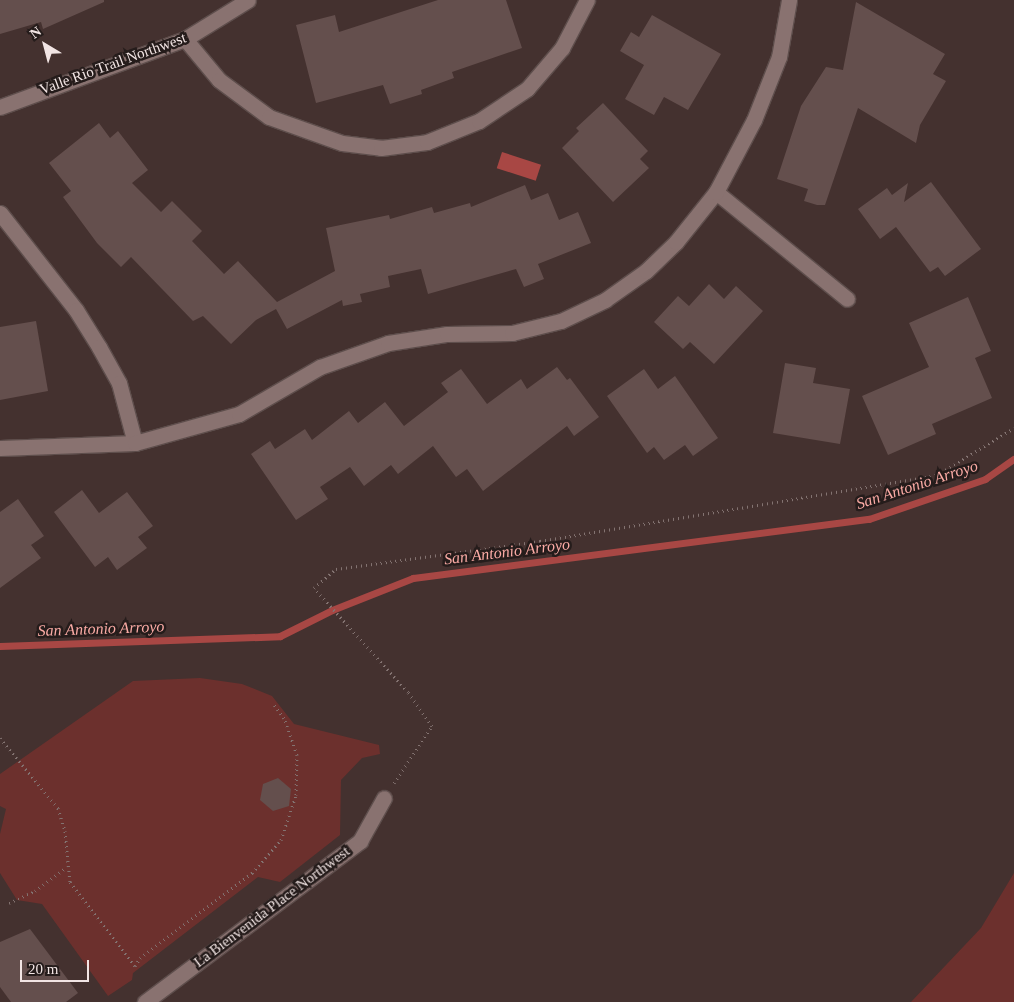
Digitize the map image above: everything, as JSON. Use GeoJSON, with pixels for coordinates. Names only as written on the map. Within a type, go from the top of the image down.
{"type":"FeatureCollection","features":[{"type":"Feature","properties":{"kind":"street","name":"Valle Rio Trail Northwest"},"geometry":{"type":"LineString","coordinates":[[0,107],[185,39],[248,0]]}},
{"type":"Feature","properties":{"kind":"street"},"geometry":{"type":"LineString","coordinates":[[185,39],[219,80],[268,117],[342,143],[382,148],[427,142],[479,121],[527,89],[562,48],[587,0]]}},
{"type":"Feature","properties":{"kind":"street"},"geometry":{"type":"LineString","coordinates":[[0,448],[135,443],[239,414],[320,367],[388,343],[447,334],[512,333],[562,322],[606,300],[646,271],[676,242],[716,192],[754,120],[778,57],[789,0]]}},
{"type":"Feature","properties":{"kind":"street"},"geometry":{"type":"LineString","coordinates":[[716,192],[847,299]]}},
{"type":"Feature","properties":{"kind":"street"},"geometry":{"type":"LineString","coordinates":[[0,213],[76,310],[99,347],[119,383],[135,443]]}},
{"type":"Feature","properties":{"kind":"street","name":"La Bienvenida Place Northwest"},"geometry":{"type":"LineString","coordinates":[[145,1002],[360,841],[384,798]]}},
{"type":"Feature","properties":{"kind":"path"},"geometry":{"type":"LineString","coordinates":[[384,798],[432,726],[408,692],[314,588],[336,569],[540,541],[937,475],[1014,428]]}},
{"type":"Feature","properties":{"kind":"path"},"geometry":{"type":"LineString","coordinates":[[0,738],[58,808],[65,831],[70,882],[135,966],[140,958],[236,886],[281,840],[296,795],[297,755],[284,718],[272,703]]}},
{"type":"Feature","properties":{"kind":"path"},"geometry":{"type":"LineString","coordinates":[[9,903],[36,891],[68,867]]}},
{"type":"Feature","properties":{"kind":"shaded area"},"geometry":{"type":"Polygon","coordinates":[[[502,152],[541,165],[536,181],[497,168],[502,152]]]}},
{"type":"Feature","properties":{"kind":"shaded area"},"geometry":{"type":"Polygon","coordinates":[[[200,678],[242,684],[272,696],[294,724],[379,745],[380,754],[362,758],[341,780],[340,835],[280,882],[258,877],[133,973],[132,980],[108,996],[42,904],[17,900],[0,873],[0,834],[6,809],[0,806],[0,774],[133,681],[200,678]]]}},
{"type":"Feature","properties":{"kind":"shaded area"},"geometry":{"type":"Polygon","coordinates":[[[1014,873],[1014,1002],[911,1002],[981,928],[1014,873]]]}},
{"type":"Feature","properties":{"kind":"building"},"geometry":{"type":"Polygon","coordinates":[[[0,0],[104,0],[104,2],[43,29],[41,22],[0,34],[0,0]]]}},
{"type":"Feature","properties":{"kind":"building"},"geometry":{"type":"Polygon","coordinates":[[[438,0],[506,0],[522,48],[452,72],[454,78],[421,90],[422,94],[390,104],[383,85],[316,103],[296,25],[335,15],[339,32],[438,0]]]}},
{"type":"Feature","properties":{"kind":"building"},"geometry":{"type":"Polygon","coordinates":[[[856,2],[945,54],[933,74],[946,81],[920,125],[916,143],[858,108],[825,205],[817,205],[804,201],[808,189],[777,179],[801,106],[826,67],[843,70],[856,2]]]}},
{"type":"Feature","properties":{"kind":"building"},"geometry":{"type":"Polygon","coordinates":[[[652,15],[721,54],[688,110],[664,97],[654,115],[625,99],[644,65],[620,51],[631,32],[639,37],[652,15]]]}},
{"type":"Feature","properties":{"kind":"building"},"geometry":{"type":"Polygon","coordinates":[[[603,103],[648,151],[640,159],[649,168],[613,202],[562,148],[579,131],[576,128],[603,103]]]}},
{"type":"Feature","properties":{"kind":"building"},"geometry":{"type":"Polygon","coordinates":[[[99,123],[110,138],[118,131],[148,170],[132,183],[161,212],[172,201],[202,231],[192,241],[224,274],[238,261],[277,302],[335,271],[326,228],[389,215],[390,219],[432,207],[434,213],[470,203],[471,207],[525,185],[531,200],[548,193],[559,220],[578,212],[591,243],[538,264],[544,279],[524,287],[516,269],[428,294],[421,269],[388,276],[390,287],[360,294],[362,302],[343,306],[342,300],[287,329],[276,309],[256,320],[231,344],[203,316],[193,321],[131,257],[121,267],[97,243],[63,197],[71,191],[49,163],[99,123]]]}},
{"type":"Feature","properties":{"kind":"building"},"geometry":{"type":"Polygon","coordinates":[[[931,182],[981,249],[945,276],[938,267],[930,272],[896,227],[880,239],[858,209],[887,188],[892,195],[908,183],[904,202],[931,182]]]}},
{"type":"Feature","properties":{"kind":"building"},"geometry":{"type":"Polygon","coordinates":[[[709,284],[724,299],[736,286],[763,311],[714,364],[690,342],[683,349],[654,322],[678,296],[689,306],[709,284]]]}},
{"type":"Feature","properties":{"kind":"building"},"geometry":{"type":"Polygon","coordinates":[[[968,297],[991,351],[975,358],[992,398],[932,424],[936,434],[888,455],[862,396],[929,367],[909,323],[968,297]]]}},
{"type":"Feature","properties":{"kind":"building"},"geometry":{"type":"Polygon","coordinates":[[[36,321],[48,391],[0,400],[0,327],[36,321]]]}},
{"type":"Feature","properties":{"kind":"building"},"geometry":{"type":"Polygon","coordinates":[[[785,363],[816,368],[813,383],[850,389],[840,444],[773,433],[785,363]]]}},
{"type":"Feature","properties":{"kind":"building"},"geometry":{"type":"Polygon","coordinates":[[[557,367],[567,380],[570,378],[599,417],[574,436],[567,426],[483,491],[467,469],[456,477],[433,446],[398,474],[391,465],[364,486],[350,467],[320,487],[328,499],[296,520],[251,454],[270,441],[275,449],[305,429],[312,440],[349,411],[358,423],[385,402],[404,426],[448,392],[441,383],[461,369],[487,404],[521,379],[527,389],[557,367]]]}},
{"type":"Feature","properties":{"kind":"building"},"geometry":{"type":"Polygon","coordinates":[[[644,369],[658,389],[675,376],[718,438],[693,456],[685,445],[664,460],[654,447],[647,453],[607,396],[644,369]]]}},
{"type":"Feature","properties":{"kind":"building"},"geometry":{"type":"Polygon","coordinates":[[[82,490],[99,513],[127,492],[153,526],[138,537],[147,548],[117,570],[108,557],[95,567],[54,512],[82,490]]]}},
{"type":"Feature","properties":{"kind":"building"},"geometry":{"type":"Polygon","coordinates":[[[18,499],[44,536],[31,545],[41,558],[0,588],[0,512],[18,499]]]}},
{"type":"Feature","properties":{"kind":"building"},"geometry":{"type":"Polygon","coordinates":[[[278,778],[291,789],[289,806],[273,811],[260,800],[263,784],[278,778]]]}},
{"type":"Feature","properties":{"kind":"building"},"geometry":{"type":"Polygon","coordinates":[[[30,929],[78,993],[66,1002],[11,1002],[0,987],[0,942],[30,929]]]}},
{"type":"Feature","properties":{"kind":"waterway","name":"San Antonio Arroyo"},"geometry":{"type":"LineString","coordinates":[[0,646],[280,636],[332,610],[413,578],[869,519],[985,479],[1014,459]]}}]}
